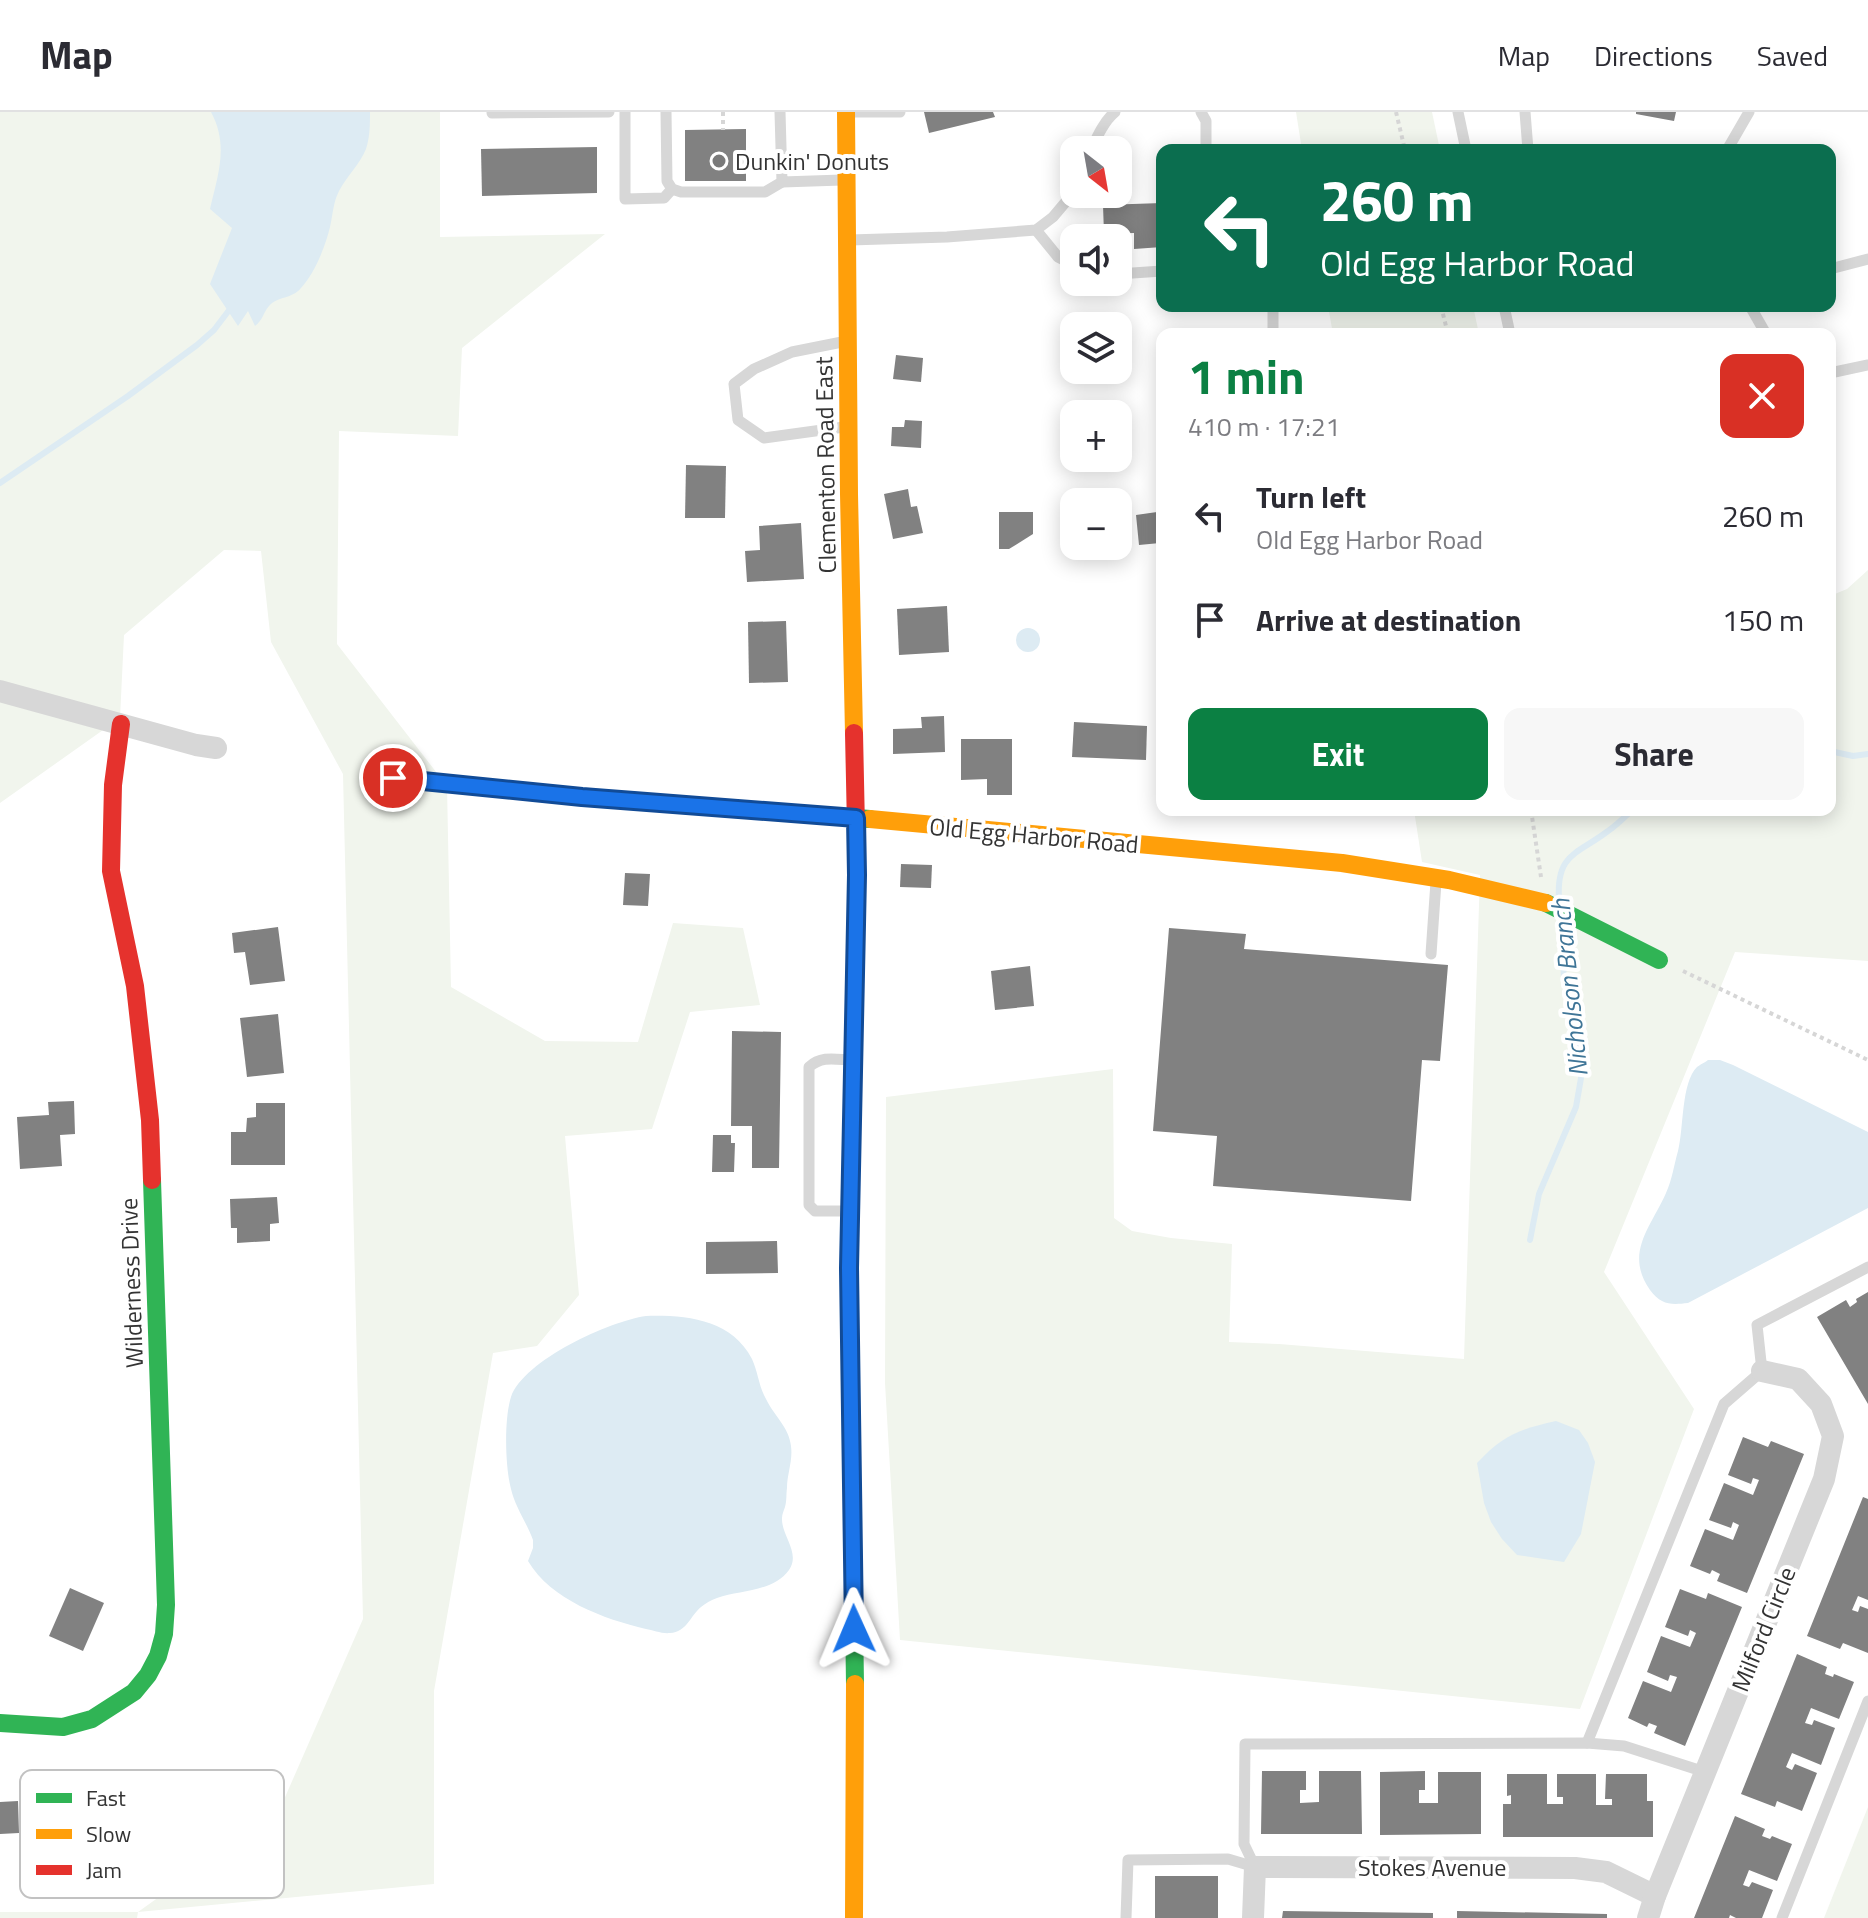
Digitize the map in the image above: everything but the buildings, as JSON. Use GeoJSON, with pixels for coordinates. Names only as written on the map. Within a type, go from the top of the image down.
{"type":"FeatureCollection","features":[{"type":"Feature","properties":{"kind":"street","name":"Clementon Road East"},"geometry":{"type":"LineString","coordinates":[[846,112],[848,427],[857,875],[849,1268],[855,1659],[854,1918]]}},
{"type":"Feature","properties":{"kind":"street"},"geometry":{"type":"LineString","coordinates":[[0,691],[216,748]]}},
{"type":"Feature","properties":{"kind":"street","name":"Wilderness Drive"},"geometry":{"type":"LineString","coordinates":[[0,1723],[63,1727],[92,1719],[134,1692],[158,1656],[164,1634],[166,1605],[150,1120],[135,986],[111,871],[113,785],[121,724]]}},
{"type":"Feature","properties":{"kind":"street","name":"Old Egg Harbor Road"},"geometry":{"type":"LineString","coordinates":[[393,778],[1342,863],[1437,878],[1545,903],[1659,960]]}},
{"type":"Feature","properties":{"kind":"street","name":"Milford Circle"},"geometry":{"type":"LineString","coordinates":[[1648,1918],[1824,1479],[1833,1436],[1821,1404],[1798,1379],[1762,1371]]}},
{"type":"Feature","properties":{"kind":"street"},"geometry":{"type":"LineString","coordinates":[[1253,1918],[1255,1867]]}},
{"type":"Feature","properties":{"kind":"street","name":"Stokes Avenue"},"geometry":{"type":"LineString","coordinates":[[1255,1867],[1575,1868],[1606,1872],[1655,1896]]}},
{"type":"Feature","properties":{"kind":"lane"},"geometry":{"type":"LineString","coordinates":[[492,113],[609,112]]}},
{"type":"Feature","properties":{"kind":"lane"},"geometry":{"type":"LineString","coordinates":[[625,112],[625,199],[664,198],[672,189]]}},
{"type":"Feature","properties":{"kind":"lane"},"geometry":{"type":"LineString","coordinates":[[666,112],[667,181],[672,189],[681,192],[765,192],[782,182],[847,180]]}},
{"type":"Feature","properties":{"kind":"lane"},"geometry":{"type":"LineString","coordinates":[[780,112],[782,182]]}},
{"type":"Feature","properties":{"kind":"lane"},"geometry":{"type":"LineString","coordinates":[[846,112],[900,112]]}},
{"type":"Feature","properties":{"kind":"lane"},"geometry":{"type":"LineString","coordinates":[[1098,136],[1115,112]]}},
{"type":"Feature","properties":{"kind":"lane"},"geometry":{"type":"LineString","coordinates":[[1201,112],[1206,121],[1206,144]]}},
{"type":"Feature","properties":{"kind":"lane"},"geometry":{"type":"LineString","coordinates":[[1458,112],[1465,144]]}},
{"type":"Feature","properties":{"kind":"lane"},"geometry":{"type":"LineString","coordinates":[[1525,112],[1528,144]]}},
{"type":"Feature","properties":{"kind":"lane"},"geometry":{"type":"LineString","coordinates":[[1730,144],[1749,112]]}},
{"type":"Feature","properties":{"kind":"lane"},"geometry":{"type":"LineString","coordinates":[[847,240],[1036,230],[1061,208]]}},
{"type":"Feature","properties":{"kind":"lane"},"geometry":{"type":"LineString","coordinates":[[1036,230],[1060,258]]}},
{"type":"Feature","properties":{"kind":"lane"},"geometry":{"type":"LineString","coordinates":[[1836,267],[1868,259]]}},
{"type":"Feature","properties":{"kind":"lane"},"geometry":{"type":"LineString","coordinates":[[1132,273],[1156,271]]}},
{"type":"Feature","properties":{"kind":"lane"},"geometry":{"type":"LineString","coordinates":[[848,341],[792,352],[754,369],[734,384],[738,420],[764,438],[848,427]]}},
{"type":"Feature","properties":{"kind":"lane"},"geometry":{"type":"LineString","coordinates":[[1836,372],[1868,365]]}},
{"type":"Feature","properties":{"kind":"lane"},"geometry":{"type":"LineString","coordinates":[[1431,954],[1437,878]]}},
{"type":"Feature","properties":{"kind":"lane"},"geometry":{"type":"LineString","coordinates":[[850,1210],[815,1211],[809,1205],[809,1067],[823,1059],[853,1060]]}},
{"type":"Feature","properties":{"kind":"lane"},"geometry":{"type":"LineString","coordinates":[[1587,1743],[1724,1404],[1762,1371],[1757,1325],[1868,1267]]}},
{"type":"Feature","properties":{"kind":"lane"},"geometry":{"type":"LineString","coordinates":[[1782,1918],[1868,1701]]}},
{"type":"Feature","properties":{"kind":"lane"},"geometry":{"type":"LineString","coordinates":[[1255,1867],[1244,1844],[1245,1744],[1587,1743],[1624,1746],[1705,1772]]}},
{"type":"Feature","properties":{"kind":"lane"},"geometry":{"type":"LineString","coordinates":[[1126,1918],[1128,1860],[1228,1859],[1255,1867]]}},
{"type":"Feature","properties":{"kind":"path"},"geometry":{"type":"LineString","coordinates":[[723,112],[723,130]]}},
{"type":"Feature","properties":{"kind":"path"},"geometry":{"type":"LineString","coordinates":[[1396,112],[1404,144]]}},
{"type":"Feature","properties":{"kind":"path"},"geometry":{"type":"LineString","coordinates":[[1532,816],[1545,903]]}},
{"type":"Feature","properties":{"kind":"path"},"geometry":{"type":"LineString","coordinates":[[1659,960],[1868,1060]]}},
{"type":"Feature","properties":{"kind":"shaded area"},"geometry":{"type":"Polygon","coordinates":[[[0,112],[440,112],[440,237],[605,234],[462,348],[458,436],[339,431],[337,644],[447,786],[451,987],[545,1041],[638,1042],[673,923],[743,928],[760,1005],[690,1012],[652,1129],[565,1136],[579,1295],[537,1346],[493,1353],[434,1691],[434,1884],[138,1912],[158,1898],[284,1898],[284,1800],[363,1619],[343,774],[271,642],[261,551],[224,550],[124,635],[120,718],[0,803],[0,112]]]}},
{"type":"Feature","properties":{"kind":"shaded area"},"geometry":{"type":"Polygon","coordinates":[[[211,112],[370,112],[366,149],[337,195],[328,235],[315,267],[297,292],[273,303],[255,326],[248,311],[238,326],[210,284],[232,228],[210,209],[221,148],[211,112]]]}},
{"type":"Feature","properties":{"kind":"shaded area"},"geometry":{"type":"Polygon","coordinates":[[[1296,112],[1432,112],[1439,144],[1301,144],[1296,112]]]}},
{"type":"Feature","properties":{"kind":"shaded area"},"geometry":{"type":"Polygon","coordinates":[[[1329,312],[1474,312],[1478,328],[1332,328],[1329,312]]]}},
{"type":"Feature","properties":{"kind":"shaded area"},"geometry":{"type":"Polygon","coordinates":[[[1868,570],[1868,961],[1735,952],[1604,1272],[1694,1409],[1580,1709],[900,1640],[885,1383],[886,1097],[1113,1069],[1114,1218],[1132,1231],[1232,1244],[1229,1342],[1464,1359],[1480,875],[1422,862],[1415,816],[1836,816],[1836,594],[1847,589],[1868,570]]]}},
{"type":"Feature","properties":{"kind":"shaded area"},"geometry":{"type":"Polygon","coordinates":[[[1023,628],[1033,628],[1040,635],[1040,645],[1033,652],[1023,652],[1016,645],[1016,635],[1023,628]]]}},
{"type":"Feature","properties":{"kind":"shaded area"},"geometry":{"type":"Polygon","coordinates":[[[1708,1060],[1733,1065],[1868,1132],[1868,1208],[1688,1303],[1671,1304],[1658,1299],[1650,1290],[1639,1264],[1640,1252],[1647,1229],[1671,1178],[1688,1084],[1697,1067],[1708,1060]]]}},
{"type":"Feature","properties":{"kind":"shaded area"},"geometry":{"type":"Polygon","coordinates":[[[646,1316],[706,1322],[732,1335],[752,1359],[764,1394],[784,1427],[791,1446],[782,1518],[793,1557],[789,1570],[774,1583],[711,1601],[697,1611],[684,1627],[670,1633],[630,1625],[580,1606],[550,1587],[538,1575],[528,1561],[533,1540],[513,1496],[507,1456],[507,1417],[511,1397],[519,1383],[550,1356],[570,1344],[630,1319],[646,1316]]]}},
{"type":"Feature","properties":{"kind":"shaded area"},"geometry":{"type":"Polygon","coordinates":[[[1556,1421],[1579,1430],[1595,1462],[1581,1534],[1564,1562],[1517,1555],[1502,1539],[1484,1503],[1477,1463],[1513,1434],[1556,1421]]]}},
{"type":"Feature","properties":{"kind":"shaded area"},"geometry":{"type":"Polygon","coordinates":[[[1868,1807],[1868,1918],[1824,1918],[1868,1807]]]}},
{"type":"Feature","properties":{"kind":"shaded area"},"geometry":{"type":"Polygon","coordinates":[[[0,1912],[138,1912],[137,1918],[0,1918],[0,1912]]]}},
{"type":"Feature","properties":{"kind":"waterway"},"geometry":{"type":"LineString","coordinates":[[0,483],[197,345],[214,330],[233,305]]}},
{"type":"Feature","properties":{"kind":"waterway","name":"Nicholson Branch"},"geometry":{"type":"LineString","coordinates":[[1836,752],[1853,756],[1868,754]]}},
{"type":"Feature","properties":{"kind":"waterway","name":"Nicholson Branch"},"geometry":{"type":"LineString","coordinates":[[1559,899],[1559,884],[1565,863],[1626,816]]}},
{"type":"Feature","properties":{"kind":"waterway","name":"Nicholson Branch"},"geometry":{"type":"LineString","coordinates":[[1530,1240],[1539,1194],[1576,1107],[1581,1078],[1580,1049],[1564,979],[1561,922]]}},
{"type":"Feature","properties":{"kind":"traffic: fast"},"geometry":{"type":"LineString","coordinates":[[393,778],[582,797],[870,819]]}},
{"type":"Feature","properties":{"kind":"traffic: fast"},"geometry":{"type":"LineString","coordinates":[[1546,903],[1659,960]]}},
{"type":"Feature","properties":{"kind":"traffic: fast"},"geometry":{"type":"LineString","coordinates":[[854,1027],[849,1268],[855,1684]]}},
{"type":"Feature","properties":{"kind":"traffic: fast"},"geometry":{"type":"LineString","coordinates":[[0,1723],[63,1727],[92,1719],[134,1692],[158,1656],[164,1634],[166,1605],[152,1180]]}},
{"type":"Feature","properties":{"kind":"traffic: slow"},"geometry":{"type":"LineString","coordinates":[[846,112],[854,733]]}},
{"type":"Feature","properties":{"kind":"traffic: slow"},"geometry":{"type":"LineString","coordinates":[[870,819],[1342,863],[1449,880],[1546,903]]}},
{"type":"Feature","properties":{"kind":"traffic: slow"},"geometry":{"type":"LineString","coordinates":[[854,1918],[855,1684]]}},
{"type":"Feature","properties":{"kind":"traffic: jam"},"geometry":{"type":"LineString","coordinates":[[121,724],[113,785],[111,871],[135,986],[150,1120],[152,1180]]}},
{"type":"Feature","properties":{"kind":"traffic: jam"},"geometry":{"type":"LineString","coordinates":[[854,733],[857,875],[854,1027]]}},
{"type":"Feature","properties":{"kind":"place","name":"Dunkin' Donuts"},"geometry":{"type":"Point","coordinates":[719,161]}},
{"type":"Feature","properties":{"kind":"route"},"geometry":{"type":"LineString","coordinates":[[393,778],[582,797],[856,818],[849,1268],[854,1629]]}}]}
